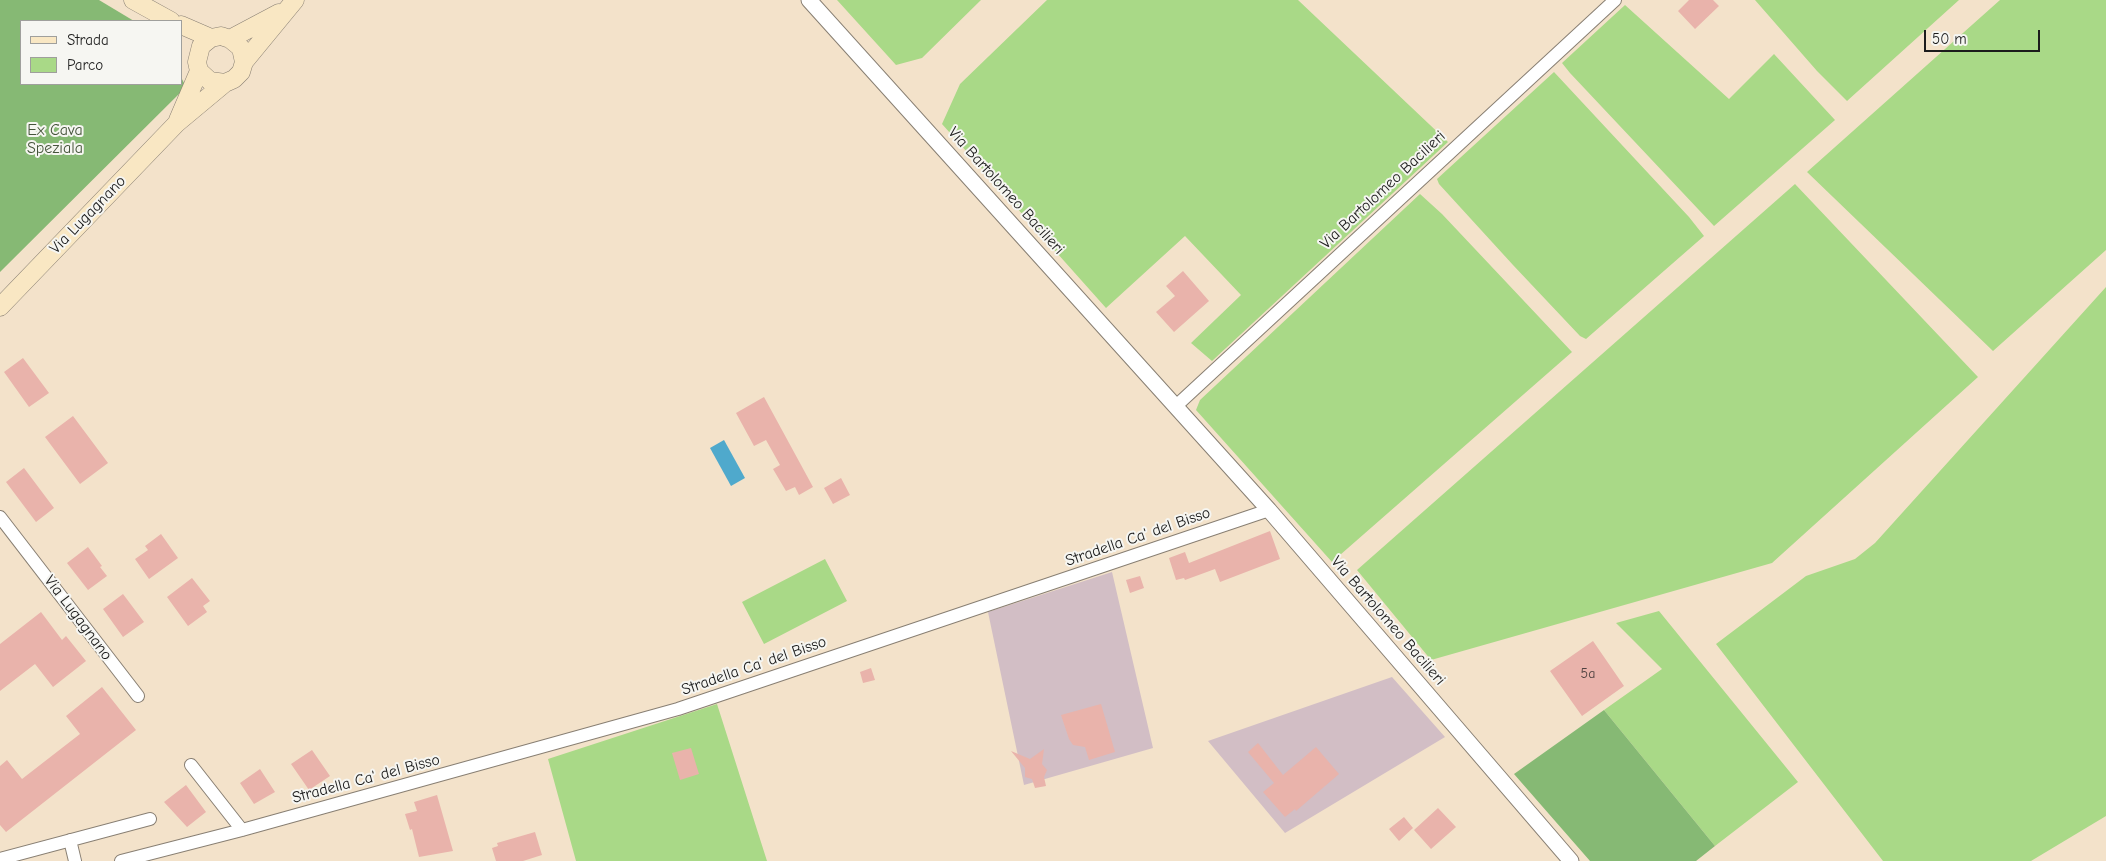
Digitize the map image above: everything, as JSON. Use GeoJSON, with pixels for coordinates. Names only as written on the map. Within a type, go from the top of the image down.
{"type":"FeatureCollection","features":[{"type":"Feature","properties":{"kind":"main road"},"geometry":{"type":"LineString","coordinates":[[133,0],[166,20]]}},
{"type":"Feature","properties":{"kind":"main road","name":"Via Lugagnano"},"geometry":{"type":"LineString","coordinates":[[230,39],[291,4]]}},
{"type":"Feature","properties":{"kind":"main road","name":"Via Lugagnano"},"geometry":{"type":"LineString","coordinates":[[0,307],[177,123],[241,72],[244,62],[291,4]]}},
{"type":"Feature","properties":{"kind":"main road"},"geometry":{"type":"LineString","coordinates":[[182,26],[212,38]]}},
{"type":"Feature","properties":{"kind":"main road"},"geometry":{"type":"LineString","coordinates":[[182,37],[198,52],[201,46],[212,38],[221,36],[230,39],[241,48],[244,62]]}},
{"type":"Feature","properties":{"kind":"main road","name":"Via Lugagnano"},"geometry":{"type":"LineString","coordinates":[[177,123],[200,71],[197,62],[198,52]]}},
{"type":"Feature","properties":{"kind":"main road"},"geometry":{"type":"LineString","coordinates":[[200,71],[210,81],[225,83]]}},
{"type":"Feature","properties":{"kind":"street","name":"Via Bartolomeo Bacilieri"},"geometry":{"type":"LineString","coordinates":[[809,0],[1269,510],[1570,861]]}},
{"type":"Feature","properties":{"kind":"street","name":"Via Bartolomeo Bacilieri"},"geometry":{"type":"LineString","coordinates":[[1176,406],[1615,0]]}},
{"type":"Feature","properties":{"kind":"street","name":"Stradella Ca' del Bisso"},"geometry":{"type":"LineString","coordinates":[[121,861],[242,830],[678,709],[1269,510]]}},
{"type":"Feature","properties":{"kind":"street","name":"Via Lugagnano"},"geometry":{"type":"LineString","coordinates":[[0,517],[138,696]]}},
{"type":"Feature","properties":{"kind":"street"},"geometry":{"type":"LineString","coordinates":[[192,765],[242,830]]}},
{"type":"Feature","properties":{"kind":"street"},"geometry":{"type":"LineString","coordinates":[[0,859],[150,819]]}},
{"type":"Feature","properties":{"kind":"street"},"geometry":{"type":"LineString","coordinates":[[70,840],[75,861]]}},
{"type":"Feature","properties":{"kind":"shaded area"},"geometry":{"type":"Polygon","coordinates":[[[1112,572],[1153,748],[1024,785],[988,612],[1112,572]]]}},
{"type":"Feature","properties":{"kind":"shaded area"},"geometry":{"type":"Polygon","coordinates":[[[1392,677],[1445,737],[1285,833],[1208,741],[1392,677]]]}},
{"type":"Feature","properties":{"kind":"green space","name":"Ex Cava Speziala"},"geometry":{"type":"Polygon","coordinates":[[[0,0],[99,0],[132,20],[20,20],[20,85],[182,85],[182,79],[186,87],[0,272],[0,0]]]}},
{"type":"Feature","properties":{"kind":"green space"},"geometry":{"type":"Polygon","coordinates":[[[837,0],[981,0],[922,58],[896,65],[837,0]]]}},
{"type":"Feature","properties":{"kind":"green space"},"geometry":{"type":"Polygon","coordinates":[[[1047,0],[1298,0],[1448,142],[1212,361],[1191,343],[1241,295],[1185,236],[1106,308],[942,124],[960,84],[1047,0]]]}},
{"type":"Feature","properties":{"kind":"green space"},"geometry":{"type":"Polygon","coordinates":[[[1755,0],[1959,0],[1847,101],[1817,71],[1755,0]]]}},
{"type":"Feature","properties":{"kind":"green space"},"geometry":{"type":"Polygon","coordinates":[[[2000,0],[2106,0],[2106,250],[1993,351],[1807,172],[2000,0]]]}},
{"type":"Feature","properties":{"kind":"green space"},"geometry":{"type":"Polygon","coordinates":[[[1625,5],[1729,99],[1774,54],[1835,120],[1714,226],[1562,63],[1625,5]]]}},
{"type":"Feature","properties":{"kind":"green space"},"geometry":{"type":"Polygon","coordinates":[[[1554,72],[1689,217],[1704,236],[1586,339],[1580,336],[1513,265],[1439,184],[1437,179],[1554,72]]]}},
{"type":"Feature","properties":{"kind":"green space"},"geometry":{"type":"Polygon","coordinates":[[[1795,184],[1978,377],[1772,563],[1431,660],[1357,570],[1795,184]]]}},
{"type":"Feature","properties":{"kind":"green space"},"geometry":{"type":"Polygon","coordinates":[[[1420,194],[1442,214],[1572,352],[1332,562],[1196,410],[1200,400],[1420,194]]]}},
{"type":"Feature","properties":{"kind":"green space"},"geometry":{"type":"Polygon","coordinates":[[[2106,287],[2106,816],[2031,861],[1883,861],[1716,644],[1806,576],[1855,559],[1875,543],[2106,287]]]}},
{"type":"Feature","properties":{"kind":"green space"},"geometry":{"type":"Polygon","coordinates":[[[825,559],[847,601],[764,644],[742,602],[825,559]]]}},
{"type":"Feature","properties":{"kind":"green space"},"geometry":{"type":"Polygon","coordinates":[[[1659,611],[1798,782],[1715,846],[1604,710],[1662,669],[1616,623],[1659,611]]]}},
{"type":"Feature","properties":{"kind":"green space"},"geometry":{"type":"Polygon","coordinates":[[[717,704],[767,861],[576,861],[548,759],[717,704]]]}},
{"type":"Feature","properties":{"kind":"green space"},"geometry":{"type":"Polygon","coordinates":[[[1604,710],[1715,846],[1696,861],[1590,861],[1514,774],[1604,710]]]}},
{"type":"Feature","properties":{"kind":"water"},"geometry":{"type":"Polygon","coordinates":[[[724,440],[745,478],[731,486],[710,448],[724,440]]]}},
{"type":"Feature","properties":{"kind":"building"},"geometry":{"type":"Polygon","coordinates":[[[1689,0],[1713,0],[1719,6],[1695,29],[1678,11],[1689,0]]]}},
{"type":"Feature","properties":{"kind":"building"},"geometry":{"type":"Polygon","coordinates":[[[1183,271],[1209,301],[1174,332],[1156,312],[1175,296],[1166,286],[1183,271]]]}},
{"type":"Feature","properties":{"kind":"building"},"geometry":{"type":"Polygon","coordinates":[[[23,358],[49,393],[29,407],[4,372],[23,358]]]}},
{"type":"Feature","properties":{"kind":"building"},"geometry":{"type":"Polygon","coordinates":[[[764,397],[813,487],[799,495],[795,487],[786,491],[773,469],[780,465],[766,440],[754,446],[736,413],[764,397]]]}},
{"type":"Feature","properties":{"kind":"building"},"geometry":{"type":"Polygon","coordinates":[[[73,416],[108,463],[80,484],[45,437],[73,416]]]}},
{"type":"Feature","properties":{"kind":"building"},"geometry":{"type":"Polygon","coordinates":[[[24,468],[54,508],[36,522],[6,482],[24,468]]]}},
{"type":"Feature","properties":{"kind":"building"},"geometry":{"type":"Polygon","coordinates":[[[841,478],[850,495],[833,504],[824,488],[841,478]]]}},
{"type":"Feature","properties":{"kind":"building"},"geometry":{"type":"Polygon","coordinates":[[[1270,531],[1280,559],[1220,582],[1215,569],[1185,580],[1184,578],[1176,580],[1169,558],[1185,552],[1189,563],[1270,531]]]}},
{"type":"Feature","properties":{"kind":"building"},"geometry":{"type":"Polygon","coordinates":[[[161,534],[178,558],[149,579],[135,559],[148,550],[145,546],[161,534]]]}},
{"type":"Feature","properties":{"kind":"building"},"geometry":{"type":"Polygon","coordinates":[[[88,547],[107,576],[88,590],[67,563],[88,547]]]}},
{"type":"Feature","properties":{"kind":"building"},"geometry":{"type":"Polygon","coordinates":[[[1140,576],[1144,588],[1130,593],[1126,580],[1140,576]]]}},
{"type":"Feature","properties":{"kind":"building"},"geometry":{"type":"Polygon","coordinates":[[[192,578],[210,601],[203,606],[207,612],[188,626],[167,597],[192,578]]]}},
{"type":"Feature","properties":{"kind":"building"},"geometry":{"type":"Polygon","coordinates":[[[123,594],[144,622],[123,637],[103,609],[123,594]]]}},
{"type":"Feature","properties":{"kind":"building"},"geometry":{"type":"Polygon","coordinates":[[[41,612],[62,640],[66,636],[86,661],[53,687],[35,664],[0,691],[0,644],[41,612]]]}},
{"type":"Feature","properties":{"kind":"building"},"geometry":{"type":"Polygon","coordinates":[[[1593,641],[1624,686],[1582,716],[1550,671],[1593,641]]]}},
{"type":"Feature","properties":{"kind":"building"},"geometry":{"type":"Polygon","coordinates":[[[871,668],[875,680],[863,683],[860,672],[871,668]]]}},
{"type":"Feature","properties":{"kind":"building"},"geometry":{"type":"Polygon","coordinates":[[[102,687],[136,730],[6,832],[0,825],[0,766],[7,760],[22,779],[80,734],[66,716],[102,687]]]}},
{"type":"Feature","properties":{"kind":"building"},"geometry":{"type":"Polygon","coordinates":[[[1101,704],[1115,752],[1089,760],[1085,747],[1073,745],[1069,739],[1061,715],[1101,704]]]}},
{"type":"Feature","properties":{"kind":"building"},"geometry":{"type":"Polygon","coordinates":[[[1258,743],[1283,775],[1316,747],[1339,774],[1296,811],[1295,809],[1285,817],[1263,792],[1274,783],[1248,752],[1258,743]]]}},
{"type":"Feature","properties":{"kind":"building"},"geometry":{"type":"Polygon","coordinates":[[[691,748],[699,774],[680,780],[672,753],[691,748]]]}},
{"type":"Feature","properties":{"kind":"building"},"geometry":{"type":"Polygon","coordinates":[[[1044,749],[1042,764],[1047,770],[1044,777],[1046,786],[1035,788],[1032,779],[1025,777],[1025,768],[1011,751],[1030,759],[1044,749]]]}},
{"type":"Feature","properties":{"kind":"building"},"geometry":{"type":"Polygon","coordinates":[[[312,750],[330,776],[309,790],[291,764],[312,750]]]}},
{"type":"Feature","properties":{"kind":"building"},"geometry":{"type":"Polygon","coordinates":[[[260,769],[275,792],[254,804],[240,783],[260,769]]]}},
{"type":"Feature","properties":{"kind":"building"},"geometry":{"type":"Polygon","coordinates":[[[186,785],[206,812],[187,827],[164,802],[186,785]]]}},
{"type":"Feature","properties":{"kind":"building"},"geometry":{"type":"Polygon","coordinates":[[[437,795],[453,851],[419,857],[412,829],[410,830],[405,814],[417,811],[414,802],[437,795]]]}},
{"type":"Feature","properties":{"kind":"building"},"geometry":{"type":"Polygon","coordinates":[[[1438,808],[1456,827],[1431,849],[1414,830],[1438,808]]]}},
{"type":"Feature","properties":{"kind":"building"},"geometry":{"type":"Polygon","coordinates":[[[1404,817],[1413,828],[1399,841],[1389,829],[1404,817]]]}},
{"type":"Feature","properties":{"kind":"building"},"geometry":{"type":"Polygon","coordinates":[[[535,832],[542,855],[523,861],[496,861],[492,848],[498,846],[497,843],[535,832]]]}}]}
